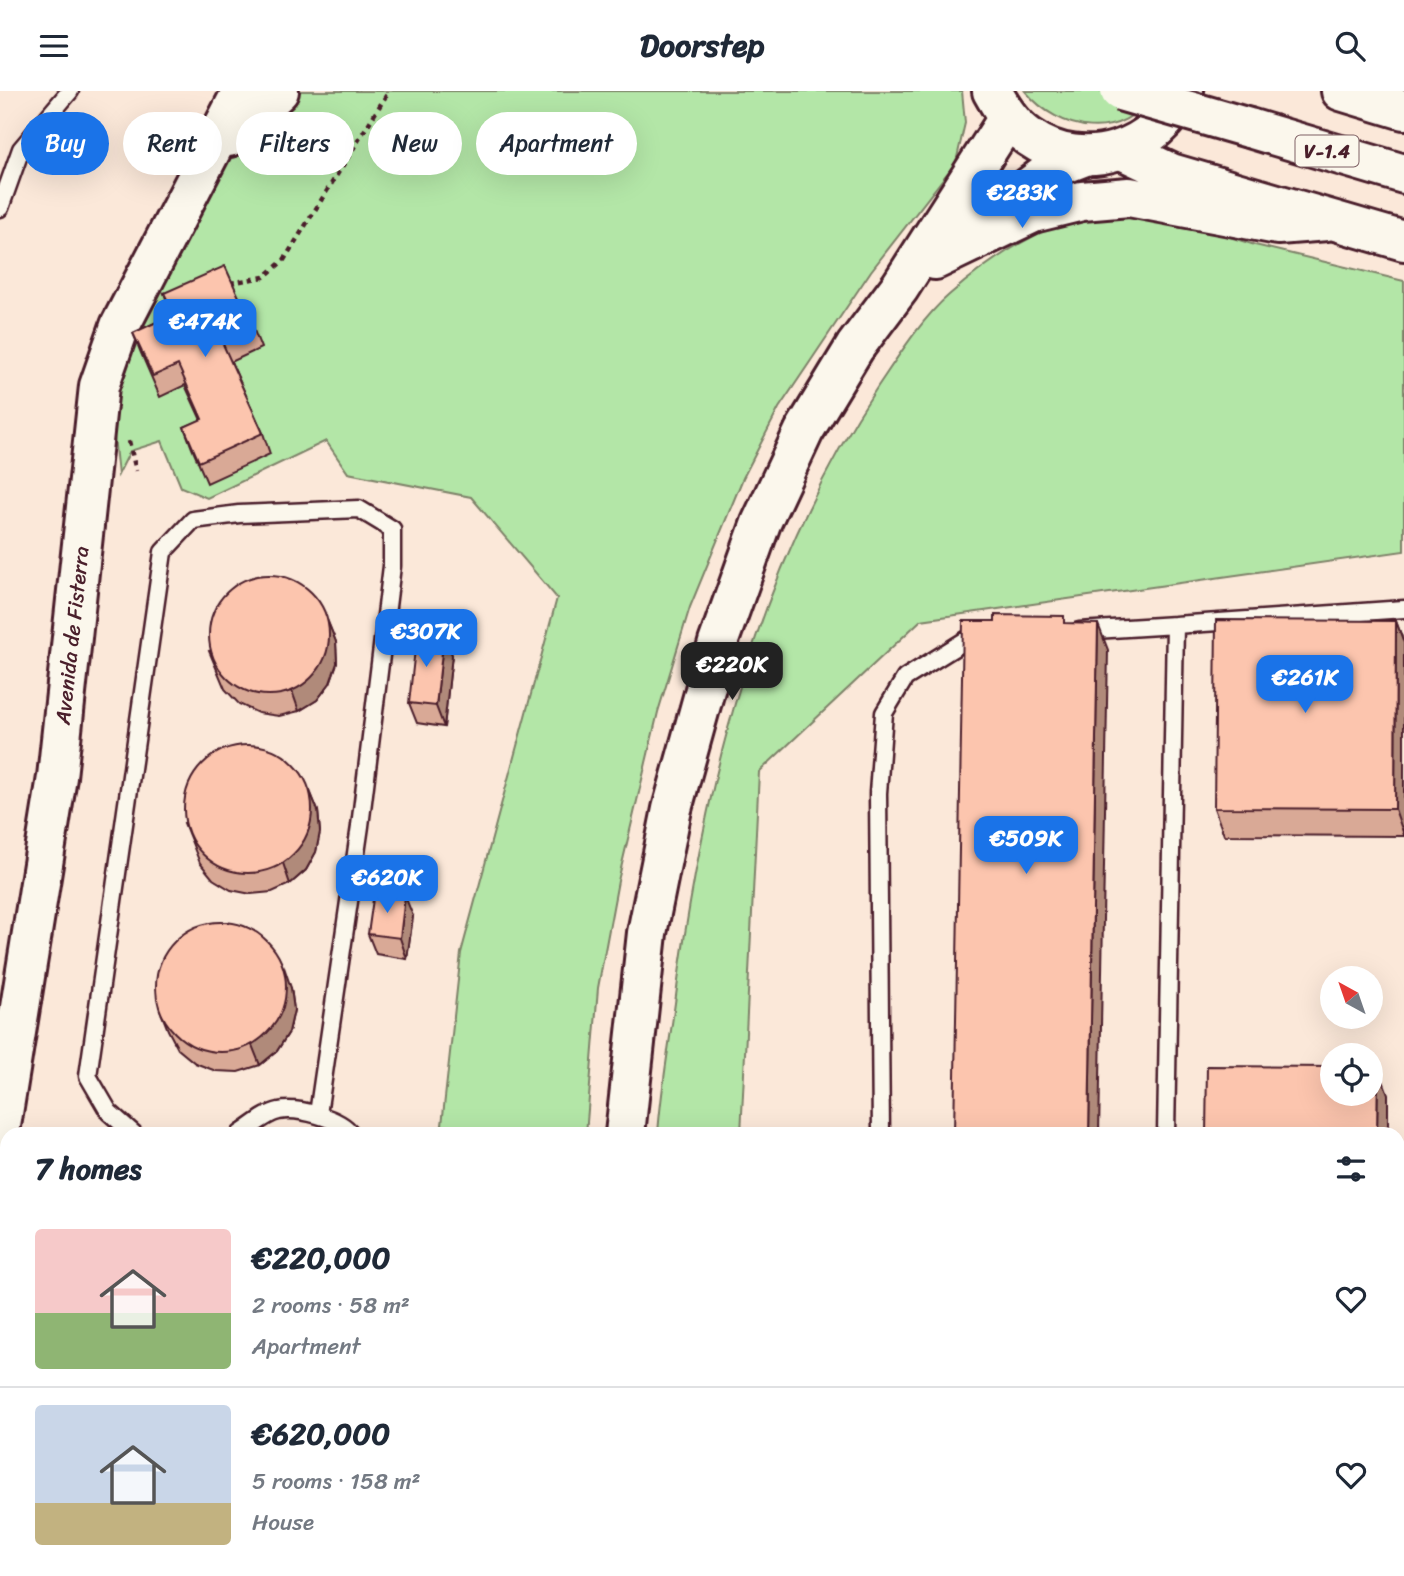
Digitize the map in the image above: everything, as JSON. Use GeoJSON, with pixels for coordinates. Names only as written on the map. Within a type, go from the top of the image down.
{"type":"FeatureCollection","features":[{"type":"Feature","properties":{"kind":"main road","name":"Avenida de Fisterra"},"geometry":{"type":"LineString","coordinates":[[222,129],[242,91]]}},
{"type":"Feature","properties":{"kind":"main road","name":"Avenida de Fisterra"},"geometry":{"type":"LineString","coordinates":[[222,144],[279,91]]}},
{"type":"Feature","properties":{"kind":"main road","name":"V-1.4"},"geometry":{"type":"LineString","coordinates":[[1120,91],[1404,174]]}},
{"type":"Feature","properties":{"kind":"main road"},"geometry":{"type":"LineString","coordinates":[[900,287],[1054,168],[1104,153],[1152,134],[1175,110],[1184,91]]}},
{"type":"Feature","properties":{"kind":"main road"},"geometry":{"type":"LineString","coordinates":[[1341,91],[1404,110]]}},
{"type":"Feature","properties":{"kind":"main road"},"geometry":{"type":"LineString","coordinates":[[626,1127],[647,933],[672,809],[718,643],[761,523],[804,431],[855,347],[900,287],[1000,105],[1030,138],[1056,151],[1104,153],[1326,221],[1404,241]]}},
{"type":"Feature","properties":{"kind":"main road","name":"Avenida de Fisterra"},"geometry":{"type":"LineString","coordinates":[[1,1127],[57,776],[99,386],[120,326],[198,175]]}},
{"type":"Feature","properties":{"kind":"main road"},"geometry":{"type":"LineString","coordinates":[[935,260],[1033,213],[1082,201],[1129,197],[1278,225],[1326,221]]}},
{"type":"Feature","properties":{"kind":"lane"},"geometry":{"type":"LineString","coordinates":[[0,208],[21,149],[70,91]]}},
{"type":"Feature","properties":{"kind":"lane"},"geometry":{"type":"LineString","coordinates":[[126,1127],[109,1112],[88,1076],[163,552],[192,520],[239,514],[359,509],[392,529],[392,566],[360,826],[318,1114]]}},
{"type":"Feature","properties":{"kind":"lane"},"geometry":{"type":"LineString","coordinates":[[1066,632],[1404,608]]}},
{"type":"Feature","properties":{"kind":"lane"},"geometry":{"type":"LineString","coordinates":[[1166,1127],[1175,625]]}},
{"type":"Feature","properties":{"kind":"lane"},"geometry":{"type":"LineString","coordinates":[[881,1127],[878,793],[884,713],[905,678],[971,637],[998,636]]}},
{"type":"Feature","properties":{"kind":"lane"},"geometry":{"type":"LineString","coordinates":[[252,1127],[278,1111],[318,1114],[346,1127]]}},
{"type":"Feature","properties":{"kind":"path"},"geometry":{"type":"LineString","coordinates":[[218,287],[264,277],[284,260],[389,91]]}},
{"type":"Feature","properties":{"kind":"path"},"geometry":{"type":"LineString","coordinates":[[128,435],[136,471]]}},
{"type":"Feature","properties":{"kind":"green space"},"geometry":{"type":"Polygon","coordinates":[[[294,91],[962,91],[965,123],[956,162],[871,271],[779,408],[743,478],[690,607],[658,712],[618,881],[598,988],[587,1127],[442,1127],[461,953],[557,598],[471,497],[348,473],[326,441],[207,498],[181,487],[162,441],[130,451],[118,475],[112,417],[123,360],[197,208],[218,175],[222,175],[222,169],[236,148],[236,175],[354,175],[354,112],[273,112],[294,91]]]}},
{"type":"Feature","properties":{"kind":"green space"},"geometry":{"type":"Polygon","coordinates":[[[1025,91],[1155,91],[1141,108],[1126,119],[1091,127],[1055,116],[1025,91]]]}},
{"type":"Feature","properties":{"kind":"green space"},"geometry":{"type":"Polygon","coordinates":[[[1118,212],[1160,215],[1255,245],[1404,281],[1404,551],[921,620],[759,772],[741,1127],[659,1127],[687,922],[719,762],[741,683],[768,605],[799,529],[835,456],[878,386],[911,338],[939,304],[989,263],[1033,236],[1084,217],[1118,212]]]}},
{"type":"Feature","properties":{"kind":"building"},"geometry":{"type":"Polygon","coordinates":[[[225,266],[253,328],[222,342],[263,433],[199,462],[184,427],[202,419],[178,365],[153,376],[133,333],[174,314],[164,293],[225,266]]]}},
{"type":"Feature","properties":{"kind":"building"},"geometry":{"type":"Polygon","coordinates":[[[269,575],[292,579],[312,592],[325,612],[329,635],[325,658],[312,678],[292,691],[269,695],[246,691],[226,678],[213,658],[209,635],[213,612],[226,592],[246,579],[269,575]]]}},
{"type":"Feature","properties":{"kind":"building"},"geometry":{"type":"Polygon","coordinates":[[[995,615],[1064,616],[1064,623],[1098,624],[1089,1127],[954,1127],[963,621],[995,621],[995,615]]]}},
{"type":"Feature","properties":{"kind":"building"},"geometry":{"type":"Polygon","coordinates":[[[1216,620],[1396,621],[1395,809],[1214,808],[1216,620]]]}},
{"type":"Feature","properties":{"kind":"building"},"geometry":{"type":"Polygon","coordinates":[[[417,631],[444,634],[436,706],[409,703],[417,631]]]}},
{"type":"Feature","properties":{"kind":"building"},"geometry":{"type":"Polygon","coordinates":[[[248,745],[273,750],[294,763],[307,784],[312,809],[307,834],[294,855],[273,868],[248,873],[223,868],[202,855],[189,834],[184,809],[189,784],[202,763],[223,750],[248,745]]]}},
{"type":"Feature","properties":{"kind":"building"},"geometry":{"type":"Polygon","coordinates":[[[374,892],[405,896],[400,938],[368,934],[374,892]]]}},
{"type":"Feature","properties":{"kind":"building"},"geometry":{"type":"Polygon","coordinates":[[[221,922],[246,927],[267,941],[281,962],[286,987],[281,1012],[267,1033],[246,1047],[221,1052],[196,1047],[175,1033],[161,1012],[156,987],[161,962],[175,941],[196,927],[221,922]]]}},
{"type":"Feature","properties":{"kind":"building"},"geometry":{"type":"Polygon","coordinates":[[[1207,1066],[1320,1067],[1320,1106],[1377,1106],[1377,1127],[1206,1127],[1207,1066]]]}}]}
